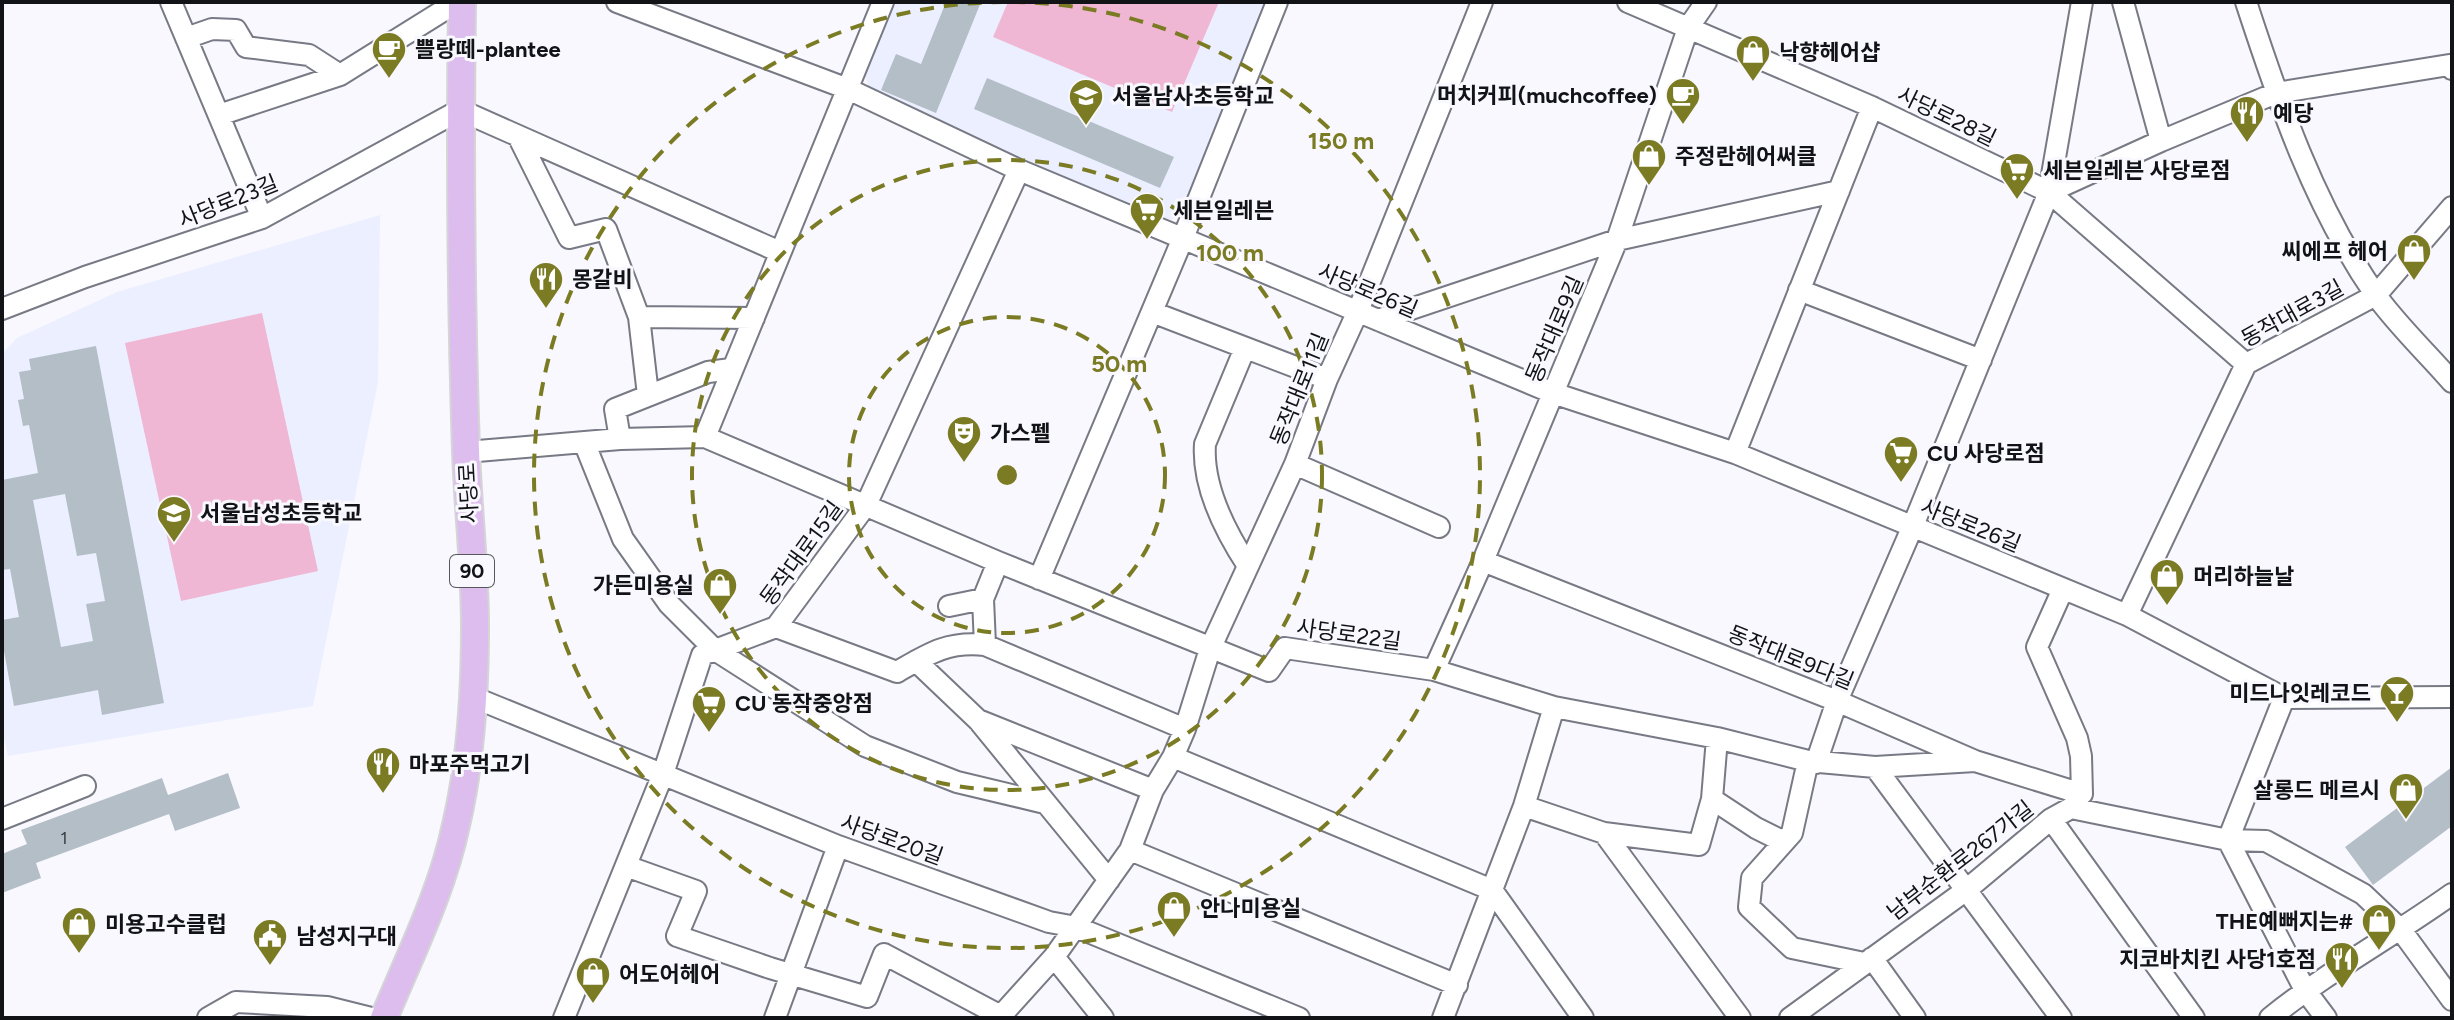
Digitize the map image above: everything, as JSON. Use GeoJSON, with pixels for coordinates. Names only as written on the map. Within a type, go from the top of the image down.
{"type":"FeatureCollection","features":[{"type":"Feature","properties":{"kind":"main road","name":"사당로"},"geometry":{"type":"LineString","coordinates":[[384,1018],[441,880],[456,826],[466,772],[473,697],[475,624],[466,452],[459,2]]}},
{"type":"Feature","properties":{"kind":"street"},"geometry":{"type":"LineString","coordinates":[[171,2],[262,218]]}},
{"type":"Feature","properties":{"kind":"street"},"geometry":{"type":"LineString","coordinates":[[219,115],[340,75],[459,2]]}},
{"type":"Feature","properties":{"kind":"street"},"geometry":{"type":"LineString","coordinates":[[705,437],[883,2]]}},
{"type":"Feature","properties":{"kind":"street"},"geometry":{"type":"LineString","coordinates":[[1039,579],[1183,238],[1277,2]]}},
{"type":"Feature","properties":{"kind":"street","name":"동작대로11길"},"geometry":{"type":"LineString","coordinates":[[1000,1017],[1054,957],[1130,850],[1153,790],[1185,729],[1210,649],[1295,464],[1482,2]]}},
{"type":"Feature","properties":{"kind":"street","name":"사당로28길"},"geometry":{"type":"LineString","coordinates":[[1628,2],[1872,107],[2049,192],[2246,364]]}},
{"type":"Feature","properties":{"kind":"street","name":"동작대로9길"},"geometry":{"type":"LineString","coordinates":[[1434,670],[1483,561],[1617,240],[1688,28],[1706,2]]}},
{"type":"Feature","properties":{"kind":"street"},"geometry":{"type":"LineString","coordinates":[[1915,1018],[1868,960],[1792,948],[1749,907],[1752,878],[1792,833],[1812,762],[1912,528],[2049,192],[2082,2]]}},
{"type":"Feature","properties":{"kind":"street"},"geometry":{"type":"LineString","coordinates":[[2123,2],[2161,141]]}},
{"type":"Feature","properties":{"kind":"street"},"geometry":{"type":"LineString","coordinates":[[2246,2],[2276,93],[2321,201],[2376,295],[2452,382]]}},
{"type":"Feature","properties":{"kind":"street","name":"사당로26길"},"geometry":{"type":"LineString","coordinates":[[630,5],[848,89],[1019,170],[1553,393],[1735,453],[2127,615],[2284,698],[2452,697]]}},
{"type":"Feature","properties":{"kind":"street"},"geometry":{"type":"LineString","coordinates":[[186,38],[212,29],[236,30],[246,47],[309,55],[340,75]]}},
{"type":"Feature","properties":{"kind":"street"},"geometry":{"type":"LineString","coordinates":[[2049,192],[2276,93],[2449,65],[2452,69]]}},
{"type":"Feature","properties":{"kind":"street"},"geometry":{"type":"LineString","coordinates":[[1735,453],[1872,107]]}},
{"type":"Feature","properties":{"kind":"street"},"geometry":{"type":"LineString","coordinates":[[460,110],[780,252]]}},
{"type":"Feature","properties":{"kind":"street","name":"사당로23길"},"geometry":{"type":"LineString","coordinates":[[2,309],[85,277],[262,218],[460,110]]}},
{"type":"Feature","properties":{"kind":"street"},"geometry":{"type":"LineString","coordinates":[[519,138],[569,238],[606,229],[639,317],[648,395]]}},
{"type":"Feature","properties":{"kind":"street","name":"동작대로15길"},"geometry":{"type":"LineString","coordinates":[[715,650],[776,627],[866,505],[1019,170]]}},
{"type":"Feature","properties":{"kind":"street"},"geometry":{"type":"LineString","coordinates":[[1378,320],[1617,240],[1839,191]]}},
{"type":"Feature","properties":{"kind":"street","name":"동작대로3길"},"geometry":{"type":"LineString","coordinates":[[2127,615],[2246,364],[2376,295],[2452,207]]}},
{"type":"Feature","properties":{"kind":"street"},"geometry":{"type":"LineString","coordinates":[[1799,290],[1981,360]]}},
{"type":"Feature","properties":{"kind":"street"},"geometry":{"type":"LineString","coordinates":[[1152,312],[1327,379]]}},
{"type":"Feature","properties":{"kind":"street"},"geometry":{"type":"LineString","coordinates":[[639,317],[754,318]]}},
{"type":"Feature","properties":{"kind":"street"},"geometry":{"type":"LineString","coordinates":[[1245,348],[1205,444],[1204,461],[1214,498],[1234,544],[1248,566]]}},
{"type":"Feature","properties":{"kind":"street"},"geometry":{"type":"LineString","coordinates":[[620,439],[615,409],[708,372],[731,369]]}},
{"type":"Feature","properties":{"kind":"street","name":"사당로22길"},"geometry":{"type":"LineString","coordinates":[[466,452],[620,439],[705,437],[998,562],[1269,671],[1285,648],[1434,670],[1554,707],[1717,738],[1812,762],[1875,767],[1975,761]]}},
{"type":"Feature","properties":{"kind":"street"},"geometry":{"type":"LineString","coordinates":[[584,442],[623,539],[669,604],[715,650],[865,746],[957,782],[1045,803]]}},
{"type":"Feature","properties":{"kind":"street"},"geometry":{"type":"LineString","coordinates":[[1295,464],[1439,527]]}},
{"type":"Feature","properties":{"kind":"street","name":"동작대로9다길"},"geometry":{"type":"LineString","coordinates":[[1483,561],[1837,701],[1975,761],[2082,794],[2077,738],[2037,647],[2063,589]]}},
{"type":"Feature","properties":{"kind":"street"},"geometry":{"type":"LineString","coordinates":[[985,645],[983,599],[998,562]]}},
{"type":"Feature","properties":{"kind":"street"},"geometry":{"type":"LineString","coordinates":[[949,606],[983,599]]}},
{"type":"Feature","properties":{"kind":"street"},"geometry":{"type":"LineString","coordinates":[[776,627],[897,672],[934,651],[962,643],[985,645],[1185,729]]}},
{"type":"Feature","properties":{"kind":"street"},"geometry":{"type":"LineString","coordinates":[[564,1018],[663,774],[702,655],[715,650]]}},
{"type":"Feature","properties":{"kind":"street"},"geometry":{"type":"LineString","coordinates":[[916,661],[978,720],[1109,880]]}},
{"type":"Feature","properties":{"kind":"street","name":"사당로20길"},"geometry":{"type":"LineString","coordinates":[[473,697],[838,846],[1049,922],[1076,927],[1299,1018]]}},
{"type":"Feature","properties":{"kind":"street"},"geometry":{"type":"LineString","coordinates":[[2284,698],[2228,840],[2305,990],[2326,1018]]}},
{"type":"Feature","properties":{"kind":"street"},"geometry":{"type":"LineString","coordinates":[[1443,1018],[1524,806],[1554,707]]}},
{"type":"Feature","properties":{"kind":"street"},"geometry":{"type":"LineString","coordinates":[[978,720],[1153,790]]}},
{"type":"Feature","properties":{"kind":"street"},"geometry":{"type":"LineString","coordinates":[[1524,806],[1604,833],[1699,845],[1712,799],[1717,738]]}},
{"type":"Feature","properties":{"kind":"street"},"geometry":{"type":"LineString","coordinates":[[1173,757],[1492,890],[1583,1018]]}},
{"type":"Feature","properties":{"kind":"street"},"geometry":{"type":"LineString","coordinates":[[1875,767],[2061,1018]]}},
{"type":"Feature","properties":{"kind":"street"},"geometry":{"type":"LineString","coordinates":[[2,819],[85,786]]}},
{"type":"Feature","properties":{"kind":"street"},"geometry":{"type":"LineString","coordinates":[[1712,799],[1784,842]]}},
{"type":"Feature","properties":{"kind":"street","name":"남부순환로267가길"},"geometry":{"type":"LineString","coordinates":[[1790,1018],[1965,891],[2051,819],[2071,808],[2228,840],[2266,841],[2363,894],[2401,930],[2452,1000]]}},
{"type":"Feature","properties":{"kind":"street"},"geometry":{"type":"LineString","coordinates":[[2051,819],[2194,1018]]}},
{"type":"Feature","properties":{"kind":"street"},"geometry":{"type":"LineString","coordinates":[[1604,833],[1740,1018]]}},
{"type":"Feature","properties":{"kind":"street"},"geometry":{"type":"LineString","coordinates":[[775,1018],[838,846]]}},
{"type":"Feature","properties":{"kind":"street"},"geometry":{"type":"LineString","coordinates":[[1130,850],[1457,985]]}},
{"type":"Feature","properties":{"kind":"street"},"geometry":{"type":"LineString","coordinates":[[626,866],[696,891],[677,936],[867,997],[884,954],[1000,1017]]}},
{"type":"Feature","properties":{"kind":"street"},"geometry":{"type":"LineString","coordinates":[[2270,1018],[2305,990],[2452,894]]}},
{"type":"Feature","properties":{"kind":"street"},"geometry":{"type":"LineString","coordinates":[[1054,957],[1103,1018]]}},
{"type":"Feature","properties":{"kind":"street"},"geometry":{"type":"LineString","coordinates":[[208,1018],[236,1002],[327,1007],[371,1018]]}},
{"type":"Feature","properties":{"kind":"shaded area","name":"서울남사초등학교"},"geometry":{"type":"Polygon","coordinates":[[[896,2],[1269,2],[1185,215],[1170,220],[1036,165],[870,89],[865,76],[896,2]]]}},
{"type":"Feature","properties":{"kind":"shaded area"},"geometry":{"type":"Polygon","coordinates":[[[1008,2],[1219,2],[1172,112],[993,37],[1008,2]]]}},
{"type":"Feature","properties":{"kind":"shaded area","name":"서울남성초등학교"},"geometry":{"type":"Polygon","coordinates":[[[380,215],[378,382],[313,706],[8,756],[2,728],[2,354],[17,338],[117,292],[380,215]]]}},
{"type":"Feature","properties":{"kind":"shaded area"},"geometry":{"type":"Polygon","coordinates":[[[262,313],[318,571],[181,601],[125,343],[262,313]]]}},
{"type":"Feature","properties":{"kind":"building"},"geometry":{"type":"Polygon","coordinates":[[[946,2],[981,2],[936,113],[881,90],[896,54],[921,64],[946,2]]]}},
{"type":"Feature","properties":{"kind":"building"},"geometry":{"type":"Polygon","coordinates":[[[987,78],[1174,157],[1160,188],[974,109],[987,78]]]}},
{"type":"Feature","properties":{"kind":"building"},"geometry":{"type":"Polygon","coordinates":[[[96,346],[164,703],[102,715],[98,690],[14,706],[2,640],[2,620],[19,617],[10,569],[2,570],[2,480],[38,473],[29,425],[23,426],[18,400],[24,399],[19,372],[31,370],[29,359],[96,346]],[[65,494],[33,500],[61,647],[93,641],[86,604],[105,601],[96,553],[77,556],[65,494]]]}},
{"type":"Feature","properties":{"kind":"building"},"geometry":{"type":"Polygon","coordinates":[[[2452,767],[2452,826],[2373,885],[2345,847],[2452,767]]]}},
{"type":"Feature","properties":{"kind":"building"},"geometry":{"type":"Polygon","coordinates":[[[228,773],[240,808],[175,831],[169,814],[36,863],[41,878],[2,893],[2,854],[27,844],[21,830],[162,778],[168,795],[228,773]]]}},
{"type":"Feature","properties":{"kind":"place","name":"쁠랑떼-plantee"},"geometry":{"type":"Point","coordinates":[389,80]}},
{"type":"Feature","properties":{"kind":"place","name":"낙향헤어샵"},"geometry":{"type":"Point","coordinates":[1753,83]}},
{"type":"Feature","properties":{"kind":"place","name":"머치커피(muchcoffee)"},"geometry":{"type":"Point","coordinates":[1683,126]}},
{"type":"Feature","properties":{"kind":"place","name":"서울남사초등학교"},"geometry":{"type":"Point","coordinates":[1086,127]}},
{"type":"Feature","properties":{"kind":"place","name":"예당"},"geometry":{"type":"Point","coordinates":[2247,144]}},
{"type":"Feature","properties":{"kind":"place","name":"주정란헤어써클"},"geometry":{"type":"Point","coordinates":[1649,187]}},
{"type":"Feature","properties":{"kind":"place","name":"세븐일레븐 사당로점"},"geometry":{"type":"Point","coordinates":[2017,201]}},
{"type":"Feature","properties":{"kind":"place","name":"세븐일레븐"},"geometry":{"type":"Point","coordinates":[1147,241]}},
{"type":"Feature","properties":{"kind":"place","name":"씨에프 헤어"},"geometry":{"type":"Point","coordinates":[2414,282]}},
{"type":"Feature","properties":{"kind":"place","name":"몽갈비"},"geometry":{"type":"Point","coordinates":[546,310]}},
{"type":"Feature","properties":{"kind":"place","name":"가스펠"},"geometry":{"type":"Point","coordinates":[964,464]}},
{"type":"Feature","properties":{"kind":"place","name":"CU 사당로점"},"geometry":{"type":"Point","coordinates":[1901,484]}},
{"type":"Feature","properties":{"kind":"place","name":"서울남성초등학교"},"geometry":{"type":"Point","coordinates":[174,544]}},
{"type":"Feature","properties":{"kind":"place","name":"머리하늘날"},"geometry":{"type":"Point","coordinates":[2167,607]}},
{"type":"Feature","properties":{"kind":"place","name":"가든미용실"},"geometry":{"type":"Point","coordinates":[720,616]}},
{"type":"Feature","properties":{"kind":"place","name":"미드나잇레코드"},"geometry":{"type":"Point","coordinates":[2397,724]}},
{"type":"Feature","properties":{"kind":"place","name":"CU 동작중앙점"},"geometry":{"type":"Point","coordinates":[709,734]}},
{"type":"Feature","properties":{"kind":"place","name":"마포주먹고기"},"geometry":{"type":"Point","coordinates":[383,795]}},
{"type":"Feature","properties":{"kind":"place","name":"살롱드 메르시"},"geometry":{"type":"Point","coordinates":[2406,821]}},
{"type":"Feature","properties":{"kind":"place","name":"안나미용실"},"geometry":{"type":"Point","coordinates":[1174,939]}},
{"type":"Feature","properties":{"kind":"place","name":"THE예뻐지는#"},"geometry":{"type":"Point","coordinates":[2379,952]}},
{"type":"Feature","properties":{"kind":"place","name":"미용고수클럽"},"geometry":{"type":"Point","coordinates":[79,955]}},
{"type":"Feature","properties":{"kind":"place","name":"남성지구대"},"geometry":{"type":"Point","coordinates":[270,967]}},
{"type":"Feature","properties":{"kind":"place","name":"지코바치킨 사당1호점"},"geometry":{"type":"Point","coordinates":[2342,990]}},
{"type":"Feature","properties":{"kind":"place","name":"어도어헤어"},"geometry":{"type":"Point","coordinates":[593,1005]}}]}
